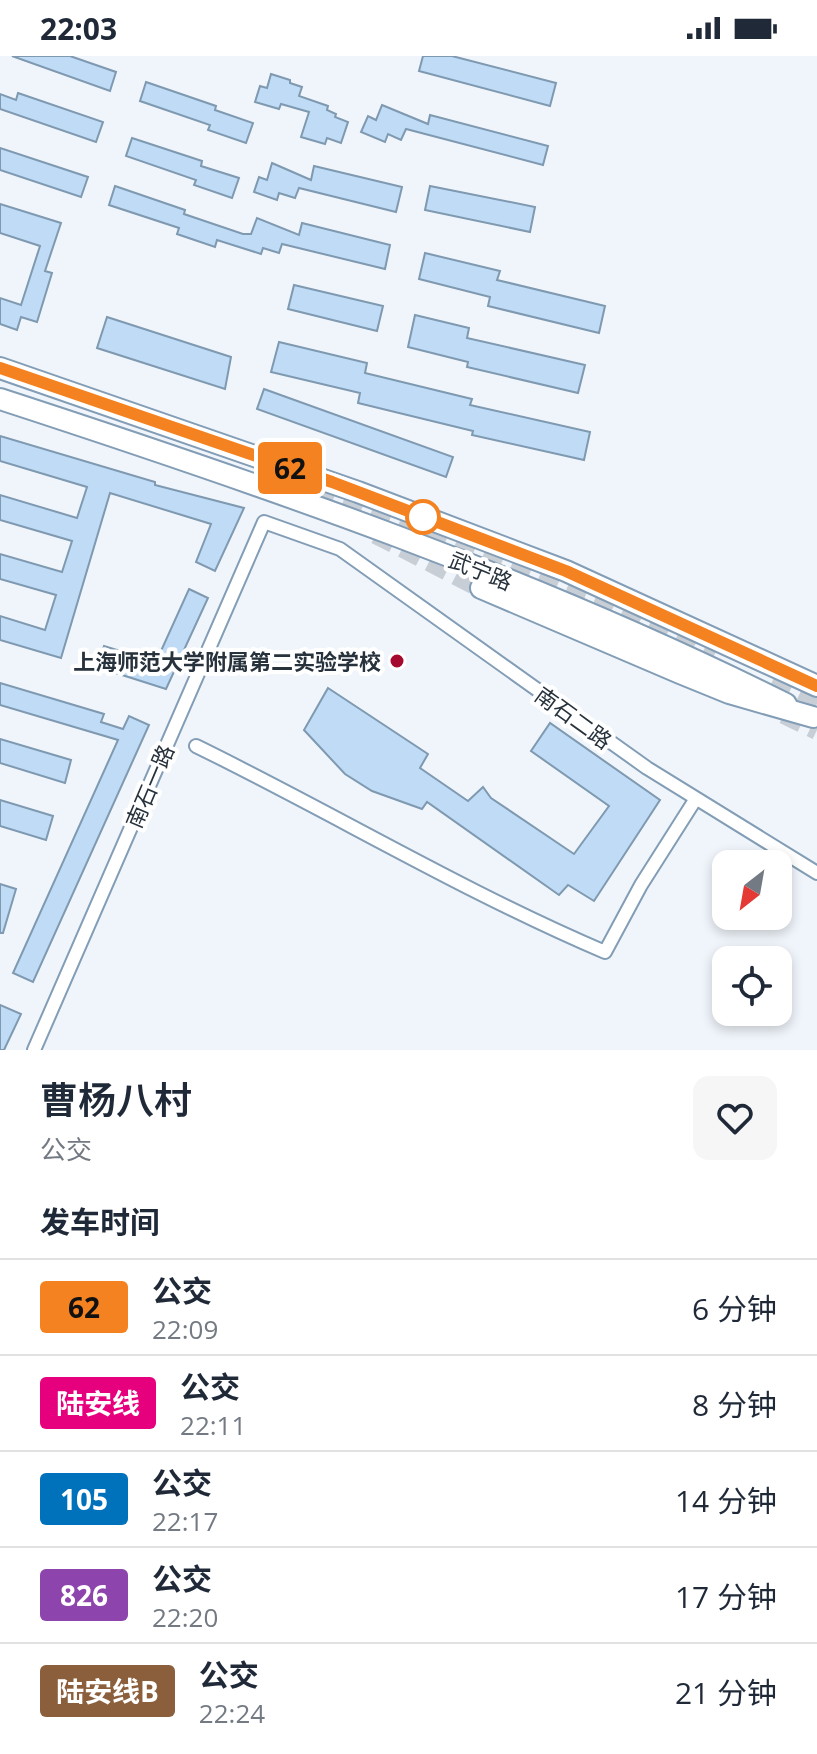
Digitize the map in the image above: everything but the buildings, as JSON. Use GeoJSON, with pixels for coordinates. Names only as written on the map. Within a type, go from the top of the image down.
{"type":"FeatureCollection","features":[{"type":"Feature","properties":{"kind":"main road","name":"武宁路"},"geometry":{"type":"LineString","coordinates":[[0,368],[343,486],[566,571],[817,686]]}},
{"type":"Feature","properties":{"kind":"main road","name":"武宁路"},"geometry":{"type":"LineString","coordinates":[[0,399],[218,470],[363,523],[606,620],[815,718]]}},
{"type":"Feature","properties":{"kind":"main road"},"geometry":{"type":"LineString","coordinates":[[481,588],[692,678],[815,718]]}},
{"type":"Feature","properties":{"kind":"street","name":"南石二路"},"geometry":{"type":"LineString","coordinates":[[264,522],[340,549],[602,737],[695,800],[817,873]]}},
{"type":"Feature","properties":{"kind":"street","name":"南石一路"},"geometry":{"type":"LineString","coordinates":[[34,1050],[264,522]]}},
{"type":"Feature","properties":{"kind":"street"},"geometry":{"type":"LineString","coordinates":[[196,746],[505,908],[605,952],[641,885],[695,800]]}},
{"type":"Feature","properties":{"kind":"tunnel"},"geometry":{"type":"LineString","coordinates":[[260,467],[601,603],[713,658]]}},
{"type":"Feature","properties":{"kind":"tunnel"},"geometry":{"type":"LineString","coordinates":[[376,534],[481,588]]}},
{"type":"Feature","properties":{"kind":"tunnel"},"geometry":{"type":"LineString","coordinates":[[770,686],[817,709]]}},
{"type":"Feature","properties":{"kind":"tunnel"},"geometry":{"type":"LineString","coordinates":[[784,714],[817,730]]}},
{"type":"Feature","properties":{"kind":"bus line","name":"62"},"geometry":{"type":"LineString","coordinates":[[0,368],[332,482],[566,571],[817,686]]}},
{"type":"Feature","properties":{"kind":"place","name":"上海师范大学附属第二实验学校"},"geometry":{"type":"Point","coordinates":[397,661]}}]}
